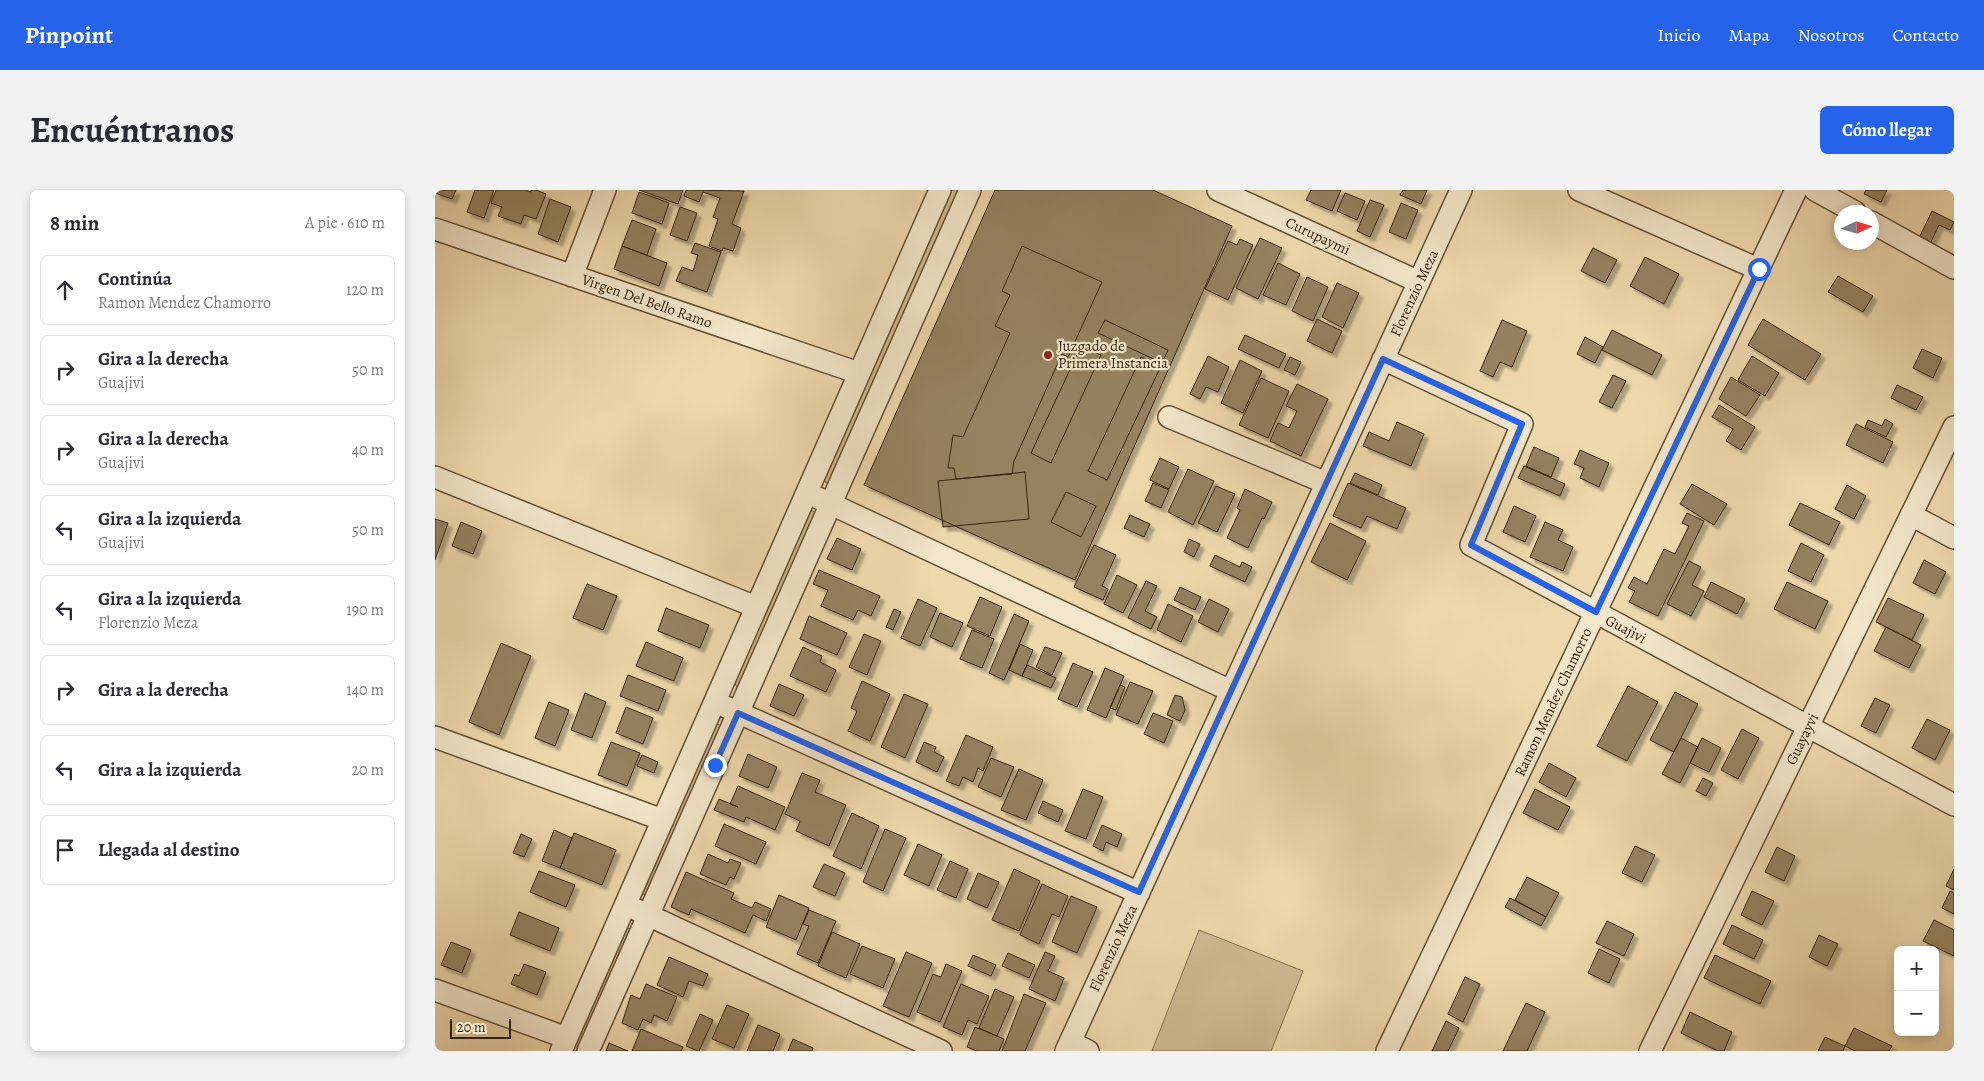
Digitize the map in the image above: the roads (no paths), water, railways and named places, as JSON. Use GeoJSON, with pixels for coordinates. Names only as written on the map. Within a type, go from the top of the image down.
{"type":"FeatureCollection","features":[{"type":"Feature","properties":{"kind":"street"},"geometry":{"type":"LineString","coordinates":[[572,276],[605,190]]}},
{"type":"Feature","properties":{"kind":"street"},"geometry":{"type":"LineString","coordinates":[[435,990],[564,1045],[940,190]]}},
{"type":"Feature","properties":{"kind":"street"},"geometry":{"type":"LineString","coordinates":[[589,1051],[970,190]]}},
{"type":"Feature","properties":{"kind":"street","name":"Curupaymi"},"geometry":{"type":"LineString","coordinates":[[1218,190],[1419,282]]}},
{"type":"Feature","properties":{"kind":"street","name":"Florenzio Meza"},"geometry":{"type":"LineString","coordinates":[[1075,1048],[1139,892],[1461,190]]}},
{"type":"Feature","properties":{"kind":"street"},"geometry":{"type":"LineString","coordinates":[[1579,190],[1759,269]]}},
{"type":"Feature","properties":{"kind":"street","name":"Ramon Mendez Chamorro"},"geometry":{"type":"LineString","coordinates":[[1387,1051],[1796,190]]}},
{"type":"Feature","properties":{"kind":"street"},"geometry":{"type":"LineString","coordinates":[[1815,190],[1842,205]]}},
{"type":"Feature","properties":{"kind":"street"},"geometry":{"type":"LineString","coordinates":[[1879,226],[1954,268]]}},
{"type":"Feature","properties":{"kind":"street","name":"Virgen Del Bello Ramo"},"geometry":{"type":"LineString","coordinates":[[435,229],[859,373]]}},
{"type":"Feature","properties":{"kind":"street","name":"Guajivi"},"geometry":{"type":"LineString","coordinates":[[1383,359],[1522,424],[1471,545],[1954,806]]}},
{"type":"Feature","properties":{"kind":"street"},"geometry":{"type":"LineString","coordinates":[[1169,417],[1326,483]]}},
{"type":"Feature","properties":{"kind":"street","name":"Guayayvi"},"geometry":{"type":"LineString","coordinates":[[1650,1051],[1954,427]]}},
{"type":"Feature","properties":{"kind":"street"},"geometry":{"type":"LineString","coordinates":[[435,477],[756,607]]}},
{"type":"Feature","properties":{"kind":"street"},"geometry":{"type":"LineString","coordinates":[[807,492],[1231,691]]}},
{"type":"Feature","properties":{"kind":"street"},"geometry":{"type":"LineString","coordinates":[[1911,515],[1954,538]]}},
{"type":"Feature","properties":{"kind":"street"},"geometry":{"type":"LineString","coordinates":[[715,702],[1139,892]]}},
{"type":"Feature","properties":{"kind":"street"},"geometry":{"type":"LineString","coordinates":[[435,736],[663,820]]}},
{"type":"Feature","properties":{"kind":"street"},"geometry":{"type":"LineString","coordinates":[[625,905],[941,1051]]}},
{"type":"Feature","properties":{"kind":"place","name":"Juzgado de Primera Instancia"},"geometry":{"type":"Point","coordinates":[1048,355]}}]}
